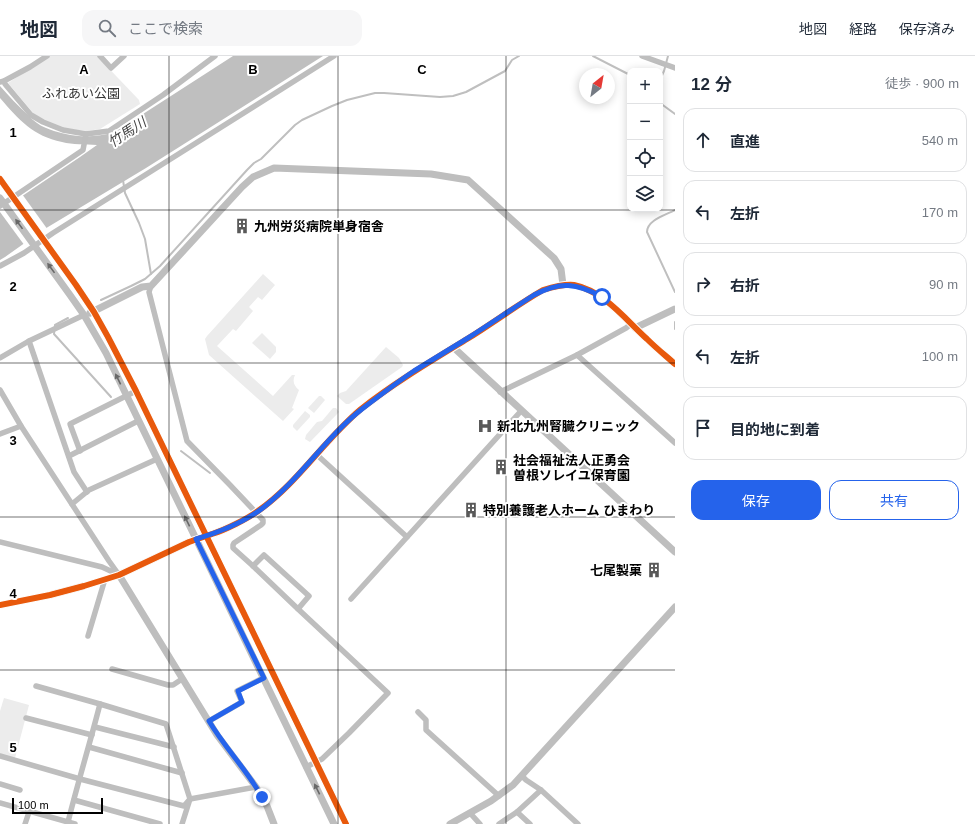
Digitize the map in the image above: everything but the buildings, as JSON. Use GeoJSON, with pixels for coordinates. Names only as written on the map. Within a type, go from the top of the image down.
{"type":"FeatureCollection","features":[{"type":"Feature","properties":{"kind":"street"},"geometry":{"type":"LineString","coordinates":[[47,56],[30,67],[1,81],[31,115],[43,122],[63,130],[86,134],[109,131],[163,95],[215,56]]}},
{"type":"Feature","properties":{"kind":"street"},"geometry":{"type":"LineString","coordinates":[[100,56],[111,68],[124,56]]}},
{"type":"Feature","properties":{"kind":"street"},"geometry":{"type":"LineString","coordinates":[[0,266],[334,56]]}},
{"type":"Feature","properties":{"kind":"street"},"geometry":{"type":"LineString","coordinates":[[642,56],[672,67]]}},
{"type":"Feature","properties":{"kind":"street"},"geometry":{"type":"LineString","coordinates":[[86,134],[82,150],[13,198],[2,203],[84,315],[106,353],[334,824]]}},
{"type":"Feature","properties":{"kind":"street"},"geometry":{"type":"LineString","coordinates":[[306,767],[322,759],[388,693],[232,546],[234,543],[263,523],[263,520],[187,441],[149,292],[151,286],[242,187],[253,177],[274,168],[431,174],[468,180],[554,258],[560,269],[564,285]]}},
{"type":"Feature","properties":{"kind":"street"},"geometry":{"type":"LineString","coordinates":[[0,179],[94,312],[108,336],[346,824]]}},
{"type":"Feature","properties":{"kind":"street"},"geometry":{"type":"LineString","coordinates":[[0,605],[50,595],[119,575],[196,539],[224,529],[256,513],[271,502],[288,485],[340,428],[391,387],[539,293],[553,287],[572,285],[602,297],[675,364]]}},
{"type":"Feature","properties":{"kind":"street"},"geometry":{"type":"LineString","coordinates":[[0,358],[29,341],[84,315],[94,312],[142,287],[151,286]]}},
{"type":"Feature","properties":{"kind":"street"},"geometry":{"type":"LineString","coordinates":[[500,392],[578,354],[626,328],[674,310]]}},
{"type":"Feature","properties":{"kind":"street"},"geometry":{"type":"LineString","coordinates":[[29,341],[74,472],[87,492]]}},
{"type":"Feature","properties":{"kind":"street"},"geometry":{"type":"LineString","coordinates":[[452,348],[675,552]]}},
{"type":"Feature","properties":{"kind":"street"},"geometry":{"type":"LineString","coordinates":[[578,354],[675,443]]}},
{"type":"Feature","properties":{"kind":"street"},"geometry":{"type":"LineString","coordinates":[[0,390],[21,426],[119,575],[217,734],[256,787],[267,806],[274,824]]}},
{"type":"Feature","properties":{"kind":"street"},"geometry":{"type":"LineString","coordinates":[[80,450],[70,424],[136,391]]}},
{"type":"Feature","properties":{"kind":"street"},"geometry":{"type":"LineString","coordinates":[[351,599],[521,411]]}},
{"type":"Feature","properties":{"kind":"street"},"geometry":{"type":"LineString","coordinates":[[69,456],[138,421]]}},
{"type":"Feature","properties":{"kind":"street"},"geometry":{"type":"LineString","coordinates":[[0,434],[21,426]]}},
{"type":"Feature","properties":{"kind":"street"},"geometry":{"type":"LineString","coordinates":[[316,454],[407,537]]}},
{"type":"Feature","properties":{"kind":"street"},"geometry":{"type":"LineString","coordinates":[[72,504],[87,492],[157,459]]}},
{"type":"Feature","properties":{"kind":"street"},"geometry":{"type":"LineString","coordinates":[[0,542],[102,567],[119,575]]}},
{"type":"Feature","properties":{"kind":"street"},"geometry":{"type":"LineString","coordinates":[[253,566],[264,555],[309,596],[298,609]]}},
{"type":"Feature","properties":{"kind":"street"},"geometry":{"type":"LineString","coordinates":[[88,636],[105,579]]}},
{"type":"Feature","properties":{"kind":"street"},"geometry":{"type":"LineString","coordinates":[[450,824],[499,796],[513,785],[675,606]]}},
{"type":"Feature","properties":{"kind":"street"},"geometry":{"type":"LineString","coordinates":[[112,669],[168,685],[173,685],[182,679]]}},
{"type":"Feature","properties":{"kind":"street"},"geometry":{"type":"LineString","coordinates":[[209,721],[242,702],[238,691],[264,678]]}},
{"type":"Feature","properties":{"kind":"street"},"geometry":{"type":"LineString","coordinates":[[36,686],[166,724],[190,799],[182,824]]}},
{"type":"Feature","properties":{"kind":"street"},"geometry":{"type":"LineString","coordinates":[[0,804],[59,822],[72,823],[74,800],[100,704]]}},
{"type":"Feature","properties":{"kind":"street"},"geometry":{"type":"LineString","coordinates":[[418,712],[426,720],[426,730],[499,796]]}},
{"type":"Feature","properties":{"kind":"street"},"geometry":{"type":"LineString","coordinates":[[26,718],[92,735]]}},
{"type":"Feature","properties":{"kind":"street"},"geometry":{"type":"LineString","coordinates":[[95,727],[174,747]]}},
{"type":"Feature","properties":{"kind":"street"},"geometry":{"type":"LineString","coordinates":[[89,748],[182,773]]}},
{"type":"Feature","properties":{"kind":"street"},"geometry":{"type":"LineString","coordinates":[[0,756],[80,779],[184,806],[190,799],[256,787]]}},
{"type":"Feature","properties":{"kind":"street"},"geometry":{"type":"LineString","coordinates":[[522,776],[541,790],[578,824]]}},
{"type":"Feature","properties":{"kind":"street"},"geometry":{"type":"LineString","coordinates":[[0,784],[20,790]]}},
{"type":"Feature","properties":{"kind":"street"},"geometry":{"type":"LineString","coordinates":[[499,824],[517,812],[541,790]]}},
{"type":"Feature","properties":{"kind":"street"},"geometry":{"type":"LineString","coordinates":[[74,800],[160,824]]}},
{"type":"Feature","properties":{"kind":"street"},"geometry":{"type":"LineString","coordinates":[[25,824],[29,812]]}},
{"type":"Feature","properties":{"kind":"street"},"geometry":{"type":"LineString","coordinates":[[517,812],[530,824]]}},
{"type":"Feature","properties":{"kind":"street"},"geometry":{"type":"LineString","coordinates":[[470,813],[480,824]]}},
{"type":"Feature","properties":{"kind":"green space","name":"ふれあい公園"},"geometry":{"type":"Polygon","coordinates":[[[49,56],[97,56],[139,100],[140,104],[100,129],[87,131],[76,130],[63,128],[50,123],[34,114],[8,83],[49,56]]]}},
{"type":"Feature","properties":{"kind":"green space"},"geometry":{"type":"Polygon","coordinates":[[[263,274],[275,285],[262,300],[258,297],[249,307],[253,311],[236,331],[233,329],[217,346],[273,396],[292,375],[295,375],[294,383],[299,390],[292,408],[294,409],[283,421],[209,355],[205,339],[263,274]]]}},
{"type":"Feature","properties":{"kind":"green space"},"geometry":{"type":"Polygon","coordinates":[[[262,333],[276,347],[276,352],[270,359],[252,343],[262,333]]]}},
{"type":"Feature","properties":{"kind":"green space"},"geometry":{"type":"Polygon","coordinates":[[[386,347],[399,358],[403,365],[402,367],[349,404],[346,404],[337,396],[346,391],[386,347]]]}},
{"type":"Feature","properties":{"kind":"green space"},"geometry":{"type":"Polygon","coordinates":[[[319,396],[325,400],[314,413],[308,408],[319,396]]]}},
{"type":"Feature","properties":{"kind":"green space"},"geometry":{"type":"Polygon","coordinates":[[[333,408],[336,408],[339,412],[310,442],[305,439],[306,435],[317,422],[322,421],[333,408]]]}},
{"type":"Feature","properties":{"kind":"green space"},"geometry":{"type":"Polygon","coordinates":[[[305,411],[310,415],[310,417],[297,431],[293,425],[305,411]]]}},
{"type":"Feature","properties":{"kind":"green space"},"geometry":{"type":"Polygon","coordinates":[[[4,698],[29,705],[15,758],[0,754],[0,711],[4,698]]]}},
{"type":"Feature","properties":{"kind":"water","name":"竹馬川"},"geometry":{"type":"Polygon","coordinates":[[[233,56],[323,56],[146,168],[43,230],[0,260],[0,211],[97,145],[66,143],[43,136],[20,120],[0,98],[0,86],[17,105],[43,127],[77,136],[100,135],[115,132],[233,56]]]}},
{"type":"Feature","properties":{"kind":"pier"},"geometry":{"type":"Polygon","coordinates":[[[22,194],[48,230],[25,246],[0,212],[0,208],[22,194]]]}},
{"type":"Feature","properties":{"kind":"waterway"},"geometry":{"type":"LineString","coordinates":[[101,300],[145,279],[160,266],[247,170],[261,159],[295,125],[302,120],[347,100],[375,93],[440,97],[453,96],[466,92],[505,71],[512,60],[519,56]]}},
{"type":"Feature","properties":{"kind":"waterway"},"geometry":{"type":"LineString","coordinates":[[593,56],[627,73]]}},
{"type":"Feature","properties":{"kind":"waterway"},"geometry":{"type":"LineString","coordinates":[[663,73],[668,56]]}},
{"type":"Feature","properties":{"kind":"waterway"},"geometry":{"type":"LineString","coordinates":[[661,104],[675,114]]}},
{"type":"Feature","properties":{"kind":"waterway"},"geometry":{"type":"LineString","coordinates":[[123,180],[125,193],[145,239],[151,274]]}},
{"type":"Feature","properties":{"kind":"waterway"},"geometry":{"type":"LineString","coordinates":[[675,210],[653,221],[647,232],[675,292]]}},
{"type":"Feature","properties":{"kind":"waterway"},"geometry":{"type":"LineString","coordinates":[[68,318],[55,325],[54,334],[111,397]]}},
{"type":"Feature","properties":{"kind":"waterway"},"geometry":{"type":"LineString","coordinates":[[675,322],[675,329]]}},
{"type":"Feature","properties":{"kind":"waterway"},"geometry":{"type":"LineString","coordinates":[[181,451],[210,473]]}},
{"type":"Feature","properties":{"kind":"cycle path"},"geometry":{"type":"LineString","coordinates":[[0,179],[76,285],[108,337],[136,391],[346,824]]}},
{"type":"Feature","properties":{"kind":"cycle path"},"geometry":{"type":"LineString","coordinates":[[0,605],[50,595],[119,575],[189,542],[236,524],[258,511],[272,500],[361,409],[413,372],[543,290],[562,285],[574,285],[595,293],[614,307],[675,364]]}},
{"type":"Feature","properties":{"kind":"place","name":"九州労災病院単身宿舎"},"geometry":{"type":"Point","coordinates":[242,226]}},
{"type":"Feature","properties":{"kind":"place","name":"新北九州腎臓クリニック"},"geometry":{"type":"Point","coordinates":[485,426]}},
{"type":"Feature","properties":{"kind":"place","name":"社会福祉法人正勇会 曽根ソレイユ保育園"},"geometry":{"type":"Point","coordinates":[501,467]}},
{"type":"Feature","properties":{"kind":"place","name":"特別養護老人ホーム ひまわり"},"geometry":{"type":"Point","coordinates":[471,510]}},
{"type":"Feature","properties":{"kind":"place","name":"七尾製菓"},"geometry":{"type":"Point","coordinates":[654,570]}},
{"type":"Feature","properties":{"kind":"route"},"geometry":{"type":"LineString","coordinates":[[262,797],[209,721],[242,702],[238,691],[264,678],[196,539],[214,534],[256,513],[271,502],[340,428],[361,410],[414,371],[467,339],[534,295],[553,287],[572,285],[602,297]]}}]}
